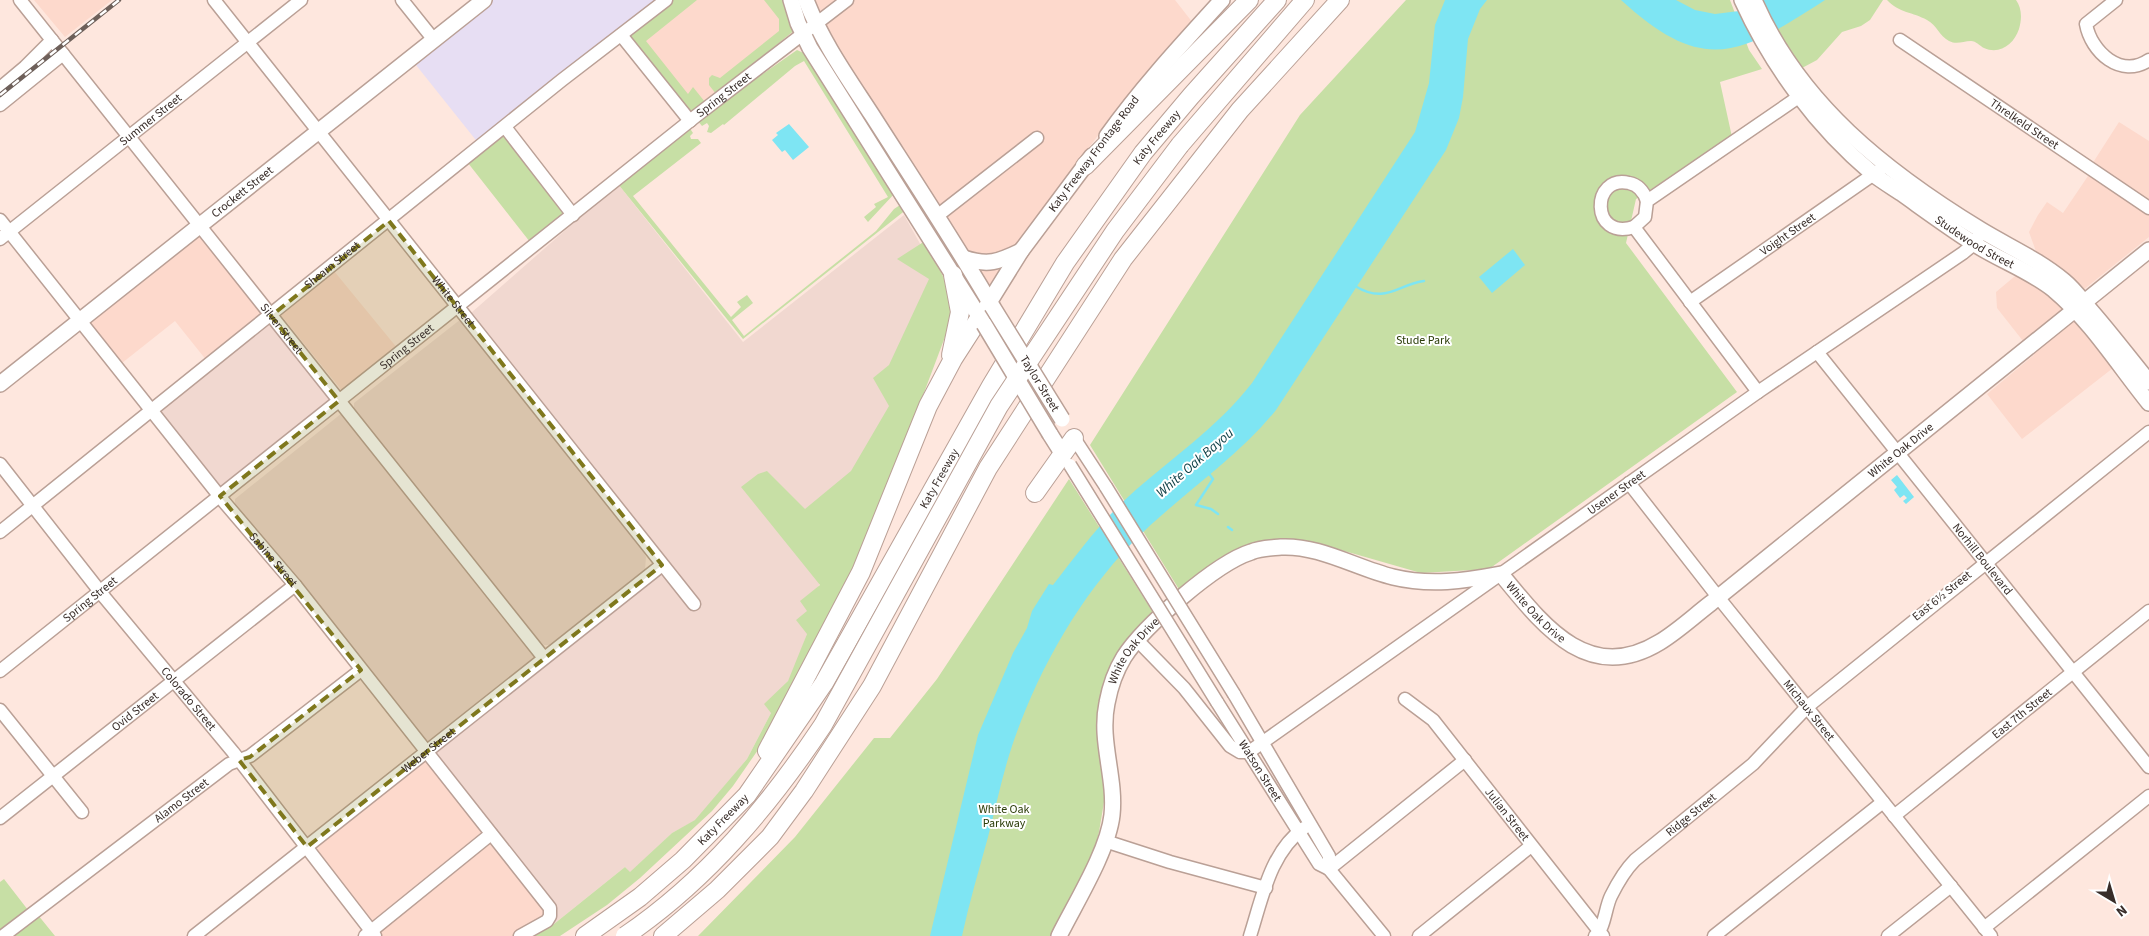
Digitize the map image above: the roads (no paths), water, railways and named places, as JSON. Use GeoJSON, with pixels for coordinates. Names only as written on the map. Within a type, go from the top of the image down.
{"type":"FeatureCollection","features":[{"type":"Feature","properties":{"kind":"highway"},"geometry":{"type":"LineString","coordinates":[[1085,166],[1248,0]]}},
{"type":"Feature","properties":{"kind":"highway","name":"Katy Freeway"},"geometry":{"type":"LineString","coordinates":[[585,936],[640,897],[683,860],[747,795],[824,683],[991,386],[1065,263],[1143,153],[1277,0]]}},
{"type":"Feature","properties":{"kind":"highway"},"geometry":{"type":"LineString","coordinates":[[663,936],[717,890],[770,837],[804,791],[872,686],[988,468],[1124,259],[1240,110],[1340,0]]}},
{"type":"Feature","properties":{"kind":"highway"},"geometry":{"type":"LineString","coordinates":[[625,936],[666,905],[736,840],[792,772],[823,725],[847,683],[1000,406],[1115,231],[1180,146],[1302,4]]}},
{"type":"Feature","properties":{"kind":"highway"},"geometry":{"type":"LineString","coordinates":[[949,366],[960,312],[953,275]]}},
{"type":"Feature","properties":{"kind":"highway"},"geometry":{"type":"LineString","coordinates":[[757,780],[768,747],[861,572],[928,406],[949,366],[986,312]]}},
{"type":"Feature","properties":{"kind":"highway"},"geometry":{"type":"LineString","coordinates":[[1035,493],[1077,444]]}},
{"type":"Feature","properties":{"kind":"main road","name":"Crockett Street"},"geometry":{"type":"LineString","coordinates":[[0,384],[484,0]]}},
{"type":"Feature","properties":{"kind":"main road","name":"Taylor Street"},"geometry":{"type":"LineString","coordinates":[[791,0],[803,34],[953,275],[986,312],[1062,419],[1077,444]]}},
{"type":"Feature","properties":{"kind":"main road","name":"Taylor Street"},"geometry":{"type":"LineString","coordinates":[[806,0],[816,24],[842,70],[964,258],[986,312],[1050,434],[1066,459]]}},
{"type":"Feature","properties":{"kind":"main road","name":"Katy Freeway Frontage Road"},"geometry":{"type":"LineString","coordinates":[[986,312],[1021,251],[1126,109],[1222,0]]}},
{"type":"Feature","properties":{"kind":"main road"},"geometry":{"type":"LineString","coordinates":[[1742,0],[1759,34],[1798,88]]}},
{"type":"Feature","properties":{"kind":"main road"},"geometry":{"type":"LineString","coordinates":[[1754,0],[1798,88]]}},
{"type":"Feature","properties":{"kind":"main road","name":"Studewood Street"},"geometry":{"type":"LineString","coordinates":[[1798,88],[1839,125],[1880,170],[1978,237],[2042,264],[2066,282],[2079,306],[2149,403]]}},
{"type":"Feature","properties":{"kind":"main road"},"geometry":{"type":"LineString","coordinates":[[867,138],[880,128]]}},
{"type":"Feature","properties":{"kind":"main road","name":"White Oak Drive"},"geometry":{"type":"LineString","coordinates":[[1059,936],[1105,841],[1112,816],[1112,792],[1103,732],[1107,702],[1116,672],[1125,656],[1154,622],[1210,576],[1250,552],[1288,547],[1307,549],[1391,576],[1417,582],[1457,582],[1501,574],[1530,611],[1552,633],[1579,650],[1608,657],[1634,654],[1660,642],[1721,601],[1898,453],[2149,250]]}},
{"type":"Feature","properties":{"kind":"main road"},"geometry":{"type":"LineString","coordinates":[[964,258],[986,264],[1002,260],[1021,251]]}},
{"type":"Feature","properties":{"kind":"main road","name":"Studewood Street"},"geometry":{"type":"LineString","coordinates":[[2079,306],[2149,382]]}},
{"type":"Feature","properties":{"kind":"street","name":"Silver Street"},"geometry":{"type":"LineString","coordinates":[[20,0],[544,658]]}},
{"type":"Feature","properties":{"kind":"street","name":"White Street"},"geometry":{"type":"LineString","coordinates":[[214,0],[694,604]]}},
{"type":"Feature","properties":{"kind":"street","name":"Summer Street"},"geometry":{"type":"LineString","coordinates":[[5,235],[301,0]]}},
{"type":"Feature","properties":{"kind":"street"},"geometry":{"type":"LineString","coordinates":[[402,0],[434,40]]}},
{"type":"Feature","properties":{"kind":"street","name":"Shearn Street"},"geometry":{"type":"LineString","coordinates":[[0,532],[505,126],[666,0]]}},
{"type":"Feature","properties":{"kind":"street","name":"Spring Street"},"geometry":{"type":"LineString","coordinates":[[0,671],[690,121],[847,0]]}},
{"type":"Feature","properties":{"kind":"street"},"geometry":{"type":"LineString","coordinates":[[2116,0],[2086,24],[2094,45],[2103,55],[2115,63],[2134,66],[2149,60]]}},
{"type":"Feature","properties":{"kind":"street"},"geometry":{"type":"LineString","coordinates":[[621,35],[690,121]]}},
{"type":"Feature","properties":{"kind":"street"},"geometry":{"type":"LineString","coordinates":[[0,88],[25,67],[52,40]]}},
{"type":"Feature","properties":{"kind":"street","name":"Threlkeld Street"},"geometry":{"type":"LineString","coordinates":[[1900,40],[2149,208]]}},
{"type":"Feature","properties":{"kind":"street"},"geometry":{"type":"LineString","coordinates":[[0,105],[63,54]]}},
{"type":"Feature","properties":{"kind":"street"},"geometry":{"type":"LineString","coordinates":[[1647,201],[1798,88]]}},
{"type":"Feature","properties":{"kind":"street"},"geometry":{"type":"LineString","coordinates":[[505,126],[573,215]]}},
{"type":"Feature","properties":{"kind":"street"},"geometry":{"type":"LineString","coordinates":[[937,216],[1037,138]]}},
{"type":"Feature","properties":{"kind":"street","name":"Voight Street"},"geometry":{"type":"LineString","coordinates":[[1690,302],[1880,170]]}},
{"type":"Feature","properties":{"kind":"street"},"geometry":{"type":"LineString","coordinates":[[1628,182],[1640,189],[1647,201],[1645,217],[1634,227],[1620,229],[1607,223],[1600,210],[1603,195],[1613,184],[1628,182]]}},
{"type":"Feature","properties":{"kind":"street","name":"Sabine Street"},"geometry":{"type":"LineString","coordinates":[[0,220],[5,235],[80,321],[220,496],[295,585],[544,901],[551,912],[549,918],[520,936]]}},
{"type":"Feature","properties":{"kind":"street"},"geometry":{"type":"LineString","coordinates":[[1634,227],[1758,392]]}},
{"type":"Feature","properties":{"kind":"street","name":"Usener Street"},"geometry":{"type":"LineString","coordinates":[[1249,752],[1978,237]]}},
{"type":"Feature","properties":{"kind":"street","name":"Norhill Boulevard"},"geometry":{"type":"LineString","coordinates":[[1817,352],[2149,766]]}},
{"type":"Feature","properties":{"kind":"street","name":"East 6½ Street"},"geometry":{"type":"LineString","coordinates":[[1807,707],[1985,561],[2149,432]]}},
{"type":"Feature","properties":{"kind":"street","name":"Taylor Street"},"geometry":{"type":"LineString","coordinates":[[1077,444],[1160,573],[1234,694],[1261,744]]}},
{"type":"Feature","properties":{"kind":"street","name":"Taylor Street"},"geometry":{"type":"LineString","coordinates":[[1066,459],[1249,752]]}},
{"type":"Feature","properties":{"kind":"street","name":"Colorado Street"},"geometry":{"type":"LineString","coordinates":[[0,464],[100,591],[239,760],[370,934]]}},
{"type":"Feature","properties":{"kind":"street","name":"Michaux Street"},"geometry":{"type":"LineString","coordinates":[[1629,483],[1721,601],[1988,932]]}},
{"type":"Feature","properties":{"kind":"street","name":"Weber Street"},"geometry":{"type":"LineString","coordinates":[[194,936],[662,565]]}},
{"type":"Feature","properties":{"kind":"street"},"geometry":{"type":"LineString","coordinates":[[1457,582],[1467,599]]}},
{"type":"Feature","properties":{"kind":"street","name":"Ovid Street"},"geometry":{"type":"LineString","coordinates":[[0,818],[295,585]]}},
{"type":"Feature","properties":{"kind":"street","name":"East 7th Street"},"geometry":{"type":"LineString","coordinates":[[1894,816],[2149,611]]}},
{"type":"Feature","properties":{"kind":"street","name":"Watson Street"},"geometry":{"type":"LineString","coordinates":[[1138,641],[1184,688],[1230,746],[1240,752],[1249,752],[1319,864],[1330,869],[1384,936]]}},
{"type":"Feature","properties":{"kind":"street","name":"Alamo Street"},"geometry":{"type":"LineString","coordinates":[[3,936],[229,764],[250,756],[361,670]]}},
{"type":"Feature","properties":{"kind":"street","name":"Julian Street"},"geometry":{"type":"LineString","coordinates":[[1405,699],[1433,720],[1599,935]]}},
{"type":"Feature","properties":{"kind":"street","name":"Ridge Street"},"geometry":{"type":"LineString","coordinates":[[1599,935],[1611,896],[1628,867],[1753,764],[1807,707]]}},
{"type":"Feature","properties":{"kind":"street"},"geometry":{"type":"LineString","coordinates":[[0,710],[82,812]]}},
{"type":"Feature","properties":{"kind":"street","name":"Watson Street"},"geometry":{"type":"LineString","coordinates":[[1261,744],[1329,856],[1330,869]]}},
{"type":"Feature","properties":{"kind":"street"},"geometry":{"type":"LineString","coordinates":[[1330,869],[1465,760]]}},
{"type":"Feature","properties":{"kind":"street"},"geometry":{"type":"LineString","coordinates":[[1988,932],[2149,796]]}},
{"type":"Feature","properties":{"kind":"street"},"geometry":{"type":"LineString","coordinates":[[1714,936],[1883,802]]}},
{"type":"Feature","properties":{"kind":"street"},"geometry":{"type":"LineString","coordinates":[[1250,936],[1266,888],[1283,848],[1309,825]]}},
{"type":"Feature","properties":{"kind":"street"},"geometry":{"type":"LineString","coordinates":[[370,934],[491,834]]}},
{"type":"Feature","properties":{"kind":"street"},"geometry":{"type":"LineString","coordinates":[[1105,841],[1170,862],[1266,888]]}},
{"type":"Feature","properties":{"kind":"street"},"geometry":{"type":"LineString","coordinates":[[1418,936],[1532,846]]}},
{"type":"Feature","properties":{"kind":"street"},"geometry":{"type":"LineString","coordinates":[[1888,936],[1951,886]]}},
{"type":"Feature","properties":{"kind":"water","name":"White Oak Bayou"},"geometry":{"type":"Polygon","coordinates":[[[1445,0],[1487,0],[1480,9],[1468,39],[1463,97],[1459,118],[1446,150],[1276,410],[1243,446],[1132,543],[1112,565],[1077,612],[1047,664],[1022,718],[1012,746],[962,936],[930,936],[978,735],[1013,653],[1027,628],[1032,611],[1049,584],[1053,585],[1117,507],[1209,429],[1252,383],[1415,132],[1429,83],[1435,25],[1445,0]]]}},
{"type":"Feature","properties":{"kind":"water"},"geometry":{"type":"Polygon","coordinates":[[[1621,0],[1676,0],[1695,10],[1715,14],[1739,11],[1762,0],[1825,0],[1769,34],[1745,44],[1722,49],[1700,48],[1676,40],[1650,24],[1621,0]]]}},
{"type":"Feature","properties":{"kind":"water"},"geometry":{"type":"Polygon","coordinates":[[[789,124],[809,147],[793,160],[785,150],[782,152],[772,140],[778,135],[776,133],[789,124]]]}},
{"type":"Feature","properties":{"kind":"water"},"geometry":{"type":"Polygon","coordinates":[[[1513,249],[1525,265],[1492,293],[1479,277],[1513,249]]]}},
{"type":"Feature","properties":{"kind":"water"},"geometry":{"type":"Polygon","coordinates":[[[1897,475],[1914,497],[1906,504],[1903,501],[1907,498],[1904,495],[1900,498],[1894,490],[1897,487],[1891,480],[1897,475]]]}},
{"type":"Feature","properties":{"kind":"waterway"},"geometry":{"type":"LineString","coordinates":[[1355,286],[1375,294],[1384,294],[1424,281]]}},
{"type":"Feature","properties":{"kind":"waterway","name":"White Oak Bayou"},"geometry":{"type":"LineString","coordinates":[[1207,471],[1213,479],[1196,505],[1211,509],[1218,514]]}},
{"type":"Feature","properties":{"kind":"waterway"},"geometry":{"type":"LineString","coordinates":[[1228,527],[1232,530]]}},
{"type":"Feature","properties":{"kind":"railway"},"geometry":{"type":"LineString","coordinates":[[0,95],[119,0]]}},
{"type":"Feature","properties":{"kind":"park label","name":"Stude Park"},"geometry":{"type":"Point","coordinates":[1423,340]}},
{"type":"Feature","properties":{"kind":"park label","name":"White Oak Parkway"},"geometry":{"type":"Point","coordinates":[1004,816]}}]}
